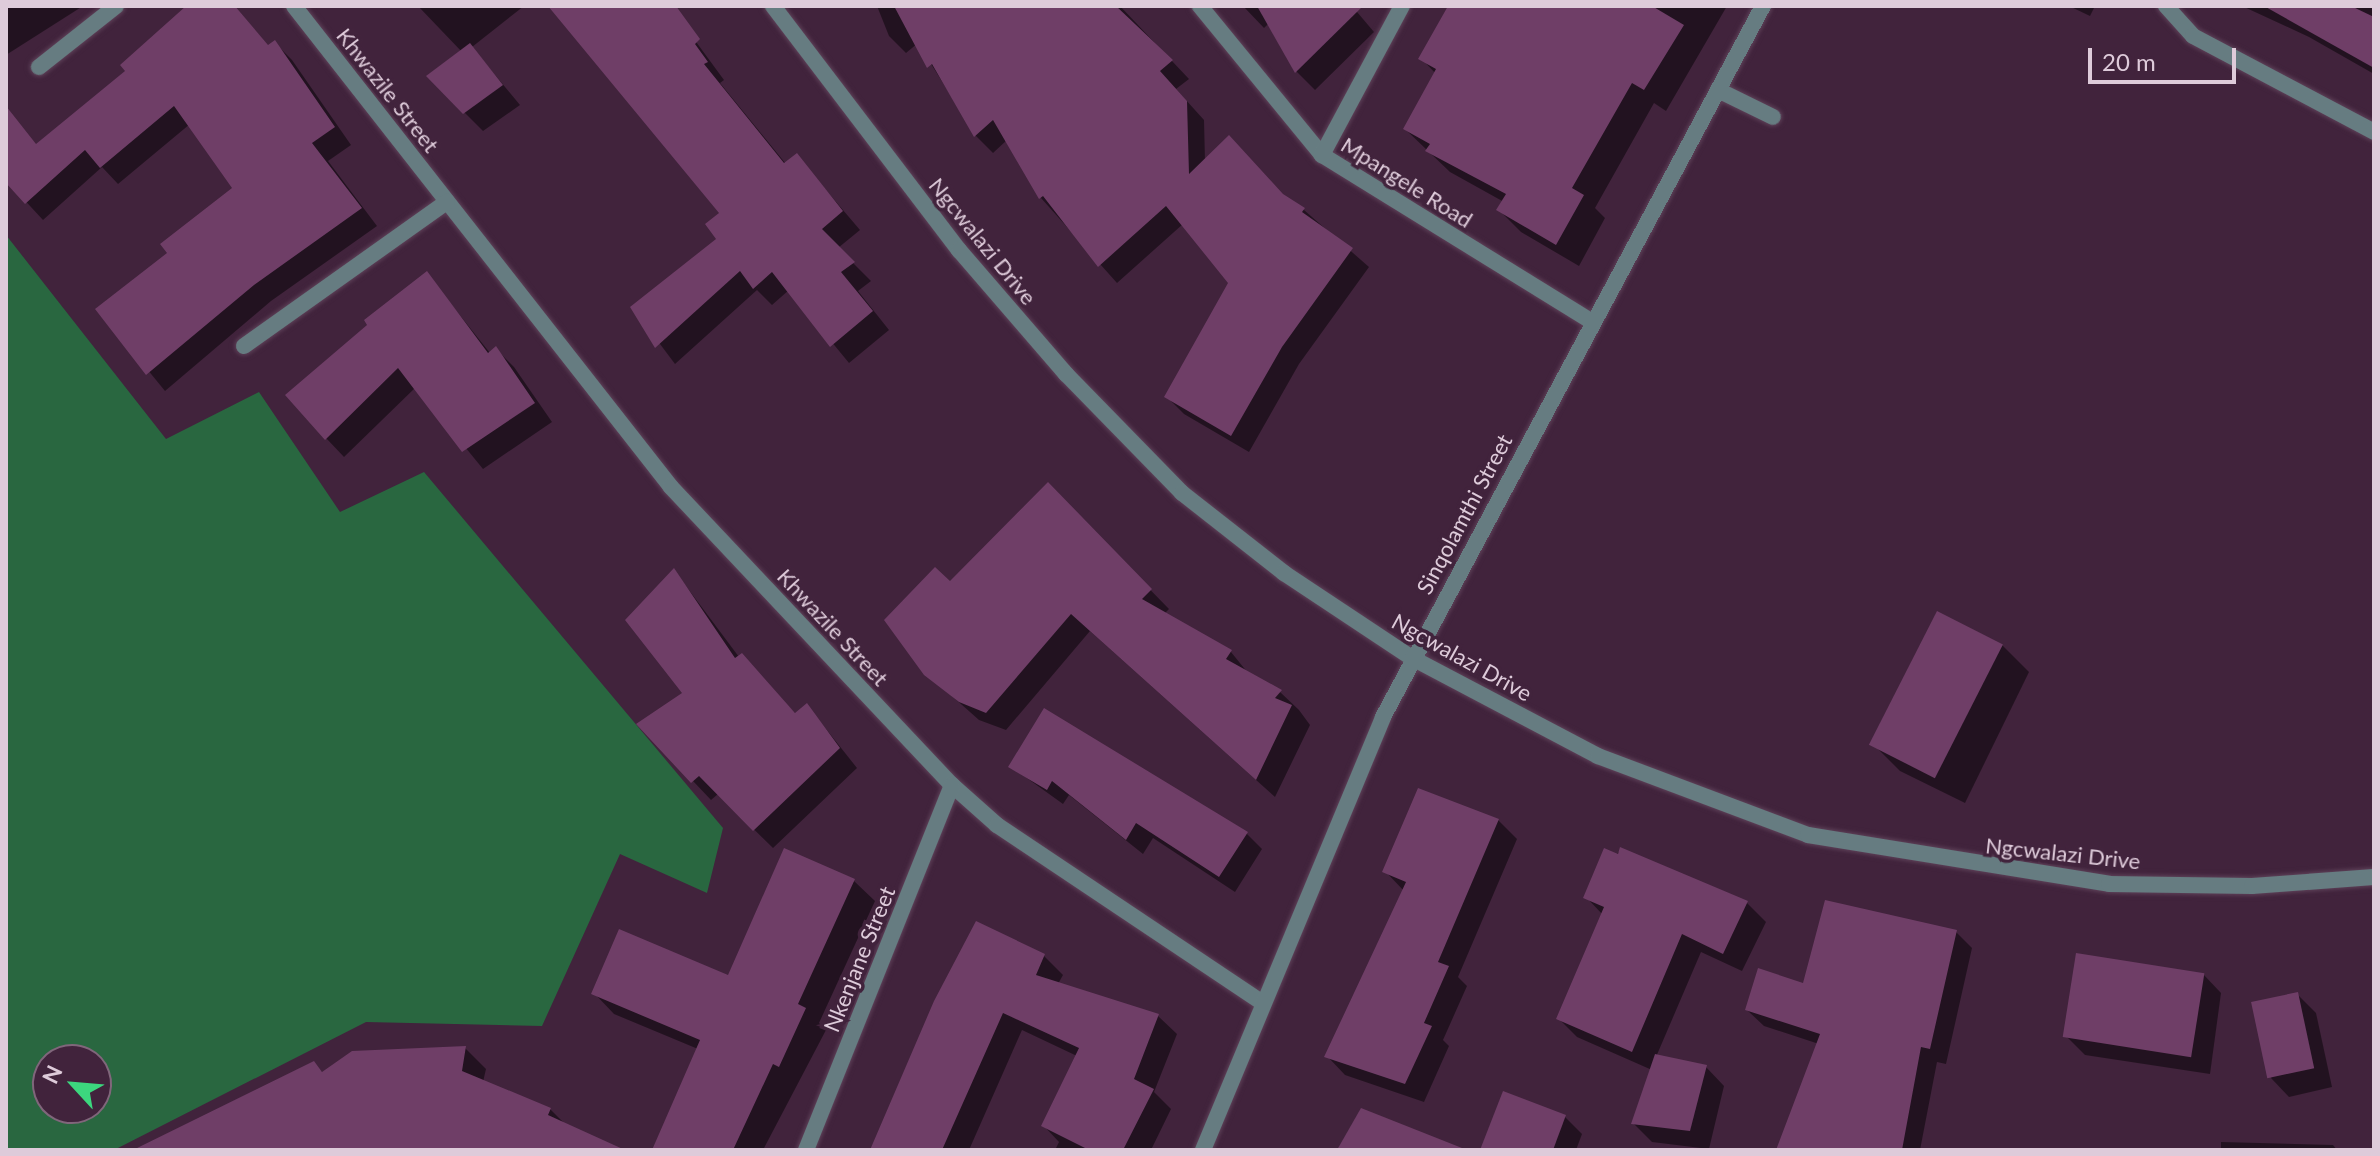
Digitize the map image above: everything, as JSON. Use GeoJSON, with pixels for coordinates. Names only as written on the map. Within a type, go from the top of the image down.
{"type":"FeatureCollection","features":[{"type":"Feature","properties":{"kind":"street"},"geometry":{"type":"LineString","coordinates":[[39,67],[116,6]]}},
{"type":"Feature","properties":{"kind":"street","name":"Khwazile Street"},"geometry":{"type":"LineString","coordinates":[[294,6],[671,487],[952,785],[997,825],[1261,1002]]}},
{"type":"Feature","properties":{"kind":"street","name":"Ngcwalazi Drive"},"geometry":{"type":"LineString","coordinates":[[773,6],[959,250],[1066,374],[1171,482],[1284,573],[1412,658],[1598,756],[1808,835],[2109,884],[2252,886],[2374,877]]}},
{"type":"Feature","properties":{"kind":"street","name":"Mpangele Road"},"geometry":{"type":"LineString","coordinates":[[1200,6],[1322,155],[1592,322]]}},
{"type":"Feature","properties":{"kind":"street"},"geometry":{"type":"LineString","coordinates":[[1322,155],[1402,6]]}},
{"type":"Feature","properties":{"kind":"street","name":"Sinqolamthi Street"},"geometry":{"type":"LineString","coordinates":[[1203,1150],[1261,1002],[1412,658],[1763,6]]}},
{"type":"Feature","properties":{"kind":"street"},"geometry":{"type":"LineString","coordinates":[[2166,6],[2193,36],[2374,132]]}},
{"type":"Feature","properties":{"kind":"street"},"geometry":{"type":"LineString","coordinates":[[1718,90],[1773,117]]}},
{"type":"Feature","properties":{"kind":"street"},"geometry":{"type":"LineString","coordinates":[[244,346],[447,202]]}},
{"type":"Feature","properties":{"kind":"street","name":"Nkenjane Street"},"geometry":{"type":"LineString","coordinates":[[806,1150],[952,785]]}},
{"type":"Feature","properties":{"kind":"green space"},"geometry":{"type":"Polygon","coordinates":[[[6,235],[166,439],[259,392],[340,512],[424,472],[723,828],[707,893],[620,854],[542,1026],[366,1022],[114,1150],[6,1150],[6,235]]]}},
{"type":"Feature","properties":{"kind":"building"},"geometry":{"type":"Polygon","coordinates":[[[186,6],[235,6],[268,45],[275,40],[335,127],[312,143],[362,208],[254,285],[146,375],[95,309],[167,253],[160,244],[232,188],[174,106],[100,168],[85,150],[25,204],[6,183],[6,106],[36,144],[125,71],[120,65],[186,6]]]}},
{"type":"Feature","properties":{"kind":"building"},"geometry":{"type":"Polygon","coordinates":[[[548,6],[676,6],[700,39],[695,44],[708,62],[704,64],[784,163],[797,153],[843,211],[822,229],[855,262],[841,272],[873,311],[830,347],[772,272],[753,289],[740,271],[655,348],[630,307],[716,239],[705,224],[719,213],[548,6]]]}},
{"type":"Feature","properties":{"kind":"building"},"geometry":{"type":"Polygon","coordinates":[[[894,6],[1116,6],[1173,60],[1160,71],[1187,101],[1189,174],[1229,135],[1283,194],[1305,208],[1302,212],[1353,248],[1282,347],[1231,436],[1164,397],[1228,283],[1166,206],[1098,267],[1043,196],[1039,199],[993,120],[974,137],[932,64],[927,68],[894,6]]]}},
{"type":"Feature","properties":{"kind":"building"},"geometry":{"type":"Polygon","coordinates":[[[1257,6],[1363,6],[1295,73],[1257,6]]]}},
{"type":"Feature","properties":{"kind":"building"},"geometry":{"type":"Polygon","coordinates":[[[1448,6],[1652,6],[1684,25],[1644,90],[1632,83],[1572,188],[1584,195],[1556,245],[1496,210],[1506,194],[1425,151],[1430,144],[1403,129],[1436,69],[1418,59],[1448,6]]]}},
{"type":"Feature","properties":{"kind":"building"},"geometry":{"type":"Polygon","coordinates":[[[2264,6],[2351,6],[2374,17],[2374,68],[2264,6]]]}},
{"type":"Feature","properties":{"kind":"building"},"geometry":{"type":"Polygon","coordinates":[[[470,43],[503,85],[463,114],[426,76],[470,43]]]}},
{"type":"Feature","properties":{"kind":"building"},"geometry":{"type":"Polygon","coordinates":[[[427,271],[488,353],[496,346],[535,403],[462,452],[398,368],[325,440],[285,395],[367,325],[364,320],[427,271]]]}},
{"type":"Feature","properties":{"kind":"building"},"geometry":{"type":"Polygon","coordinates":[[[1048,482],[1152,589],[1142,599],[1232,650],[1226,659],[1282,690],[1275,698],[1292,705],[1256,780],[1071,614],[986,713],[959,702],[924,675],[884,620],[935,567],[950,581],[1048,482]]]}},
{"type":"Feature","properties":{"kind":"building"},"geometry":{"type":"Polygon","coordinates":[[[674,568],[735,658],[742,653],[795,713],[807,703],[840,748],[753,831],[699,776],[691,783],[636,724],[682,693],[625,620],[674,568]]]}},
{"type":"Feature","properties":{"kind":"building"},"geometry":{"type":"Polygon","coordinates":[[[1937,611],[2003,645],[1935,778],[1869,745],[1937,611]]]}},
{"type":"Feature","properties":{"kind":"building"},"geometry":{"type":"Polygon","coordinates":[[[1044,708],[1248,832],[1219,877],[1136,823],[1126,840],[1052,781],[1047,790],[1008,767],[1044,708]]]}},
{"type":"Feature","properties":{"kind":"building"},"geometry":{"type":"Polygon","coordinates":[[[1418,788],[1499,819],[1438,962],[1449,966],[1424,1023],[1432,1026],[1405,1084],[1324,1057],[1406,882],[1382,872],[1418,788]]]}},
{"type":"Feature","properties":{"kind":"building"},"geometry":{"type":"Polygon","coordinates":[[[1620,847],[1748,901],[1723,954],[1682,934],[1632,1052],[1556,1019],[1604,907],[1583,898],[1604,848],[1618,854],[1620,847]]]}},
{"type":"Feature","properties":{"kind":"building"},"geometry":{"type":"Polygon","coordinates":[[[784,848],[855,879],[798,1004],[806,1008],[779,1067],[773,1064],[733,1150],[652,1150],[700,1040],[591,994],[619,929],[728,975],[784,848]]]}},
{"type":"Feature","properties":{"kind":"building"},"geometry":{"type":"Polygon","coordinates":[[[1825,900],[1957,930],[1930,1049],[1921,1047],[1902,1150],[1776,1150],[1820,1034],[1745,1010],[1758,968],[1803,983],[1825,900]]]}},
{"type":"Feature","properties":{"kind":"building"},"geometry":{"type":"Polygon","coordinates":[[[976,921],[1045,954],[1036,975],[1159,1014],[1134,1079],[1154,1089],[1123,1150],[1089,1150],[1041,1126],[1079,1048],[1003,1013],[942,1150],[870,1150],[934,1001],[976,921]]]}},
{"type":"Feature","properties":{"kind":"building"},"geometry":{"type":"Polygon","coordinates":[[[2076,953],[2204,973],[2191,1057],[2063,1037],[2076,953]]]}},
{"type":"Feature","properties":{"kind":"building"},"geometry":{"type":"Polygon","coordinates":[[[2298,992],[2314,1068],[2267,1078],[2251,1002],[2298,992]]]}},
{"type":"Feature","properties":{"kind":"building"},"geometry":{"type":"Polygon","coordinates":[[[466,1046],[462,1071],[551,1108],[548,1115],[625,1150],[133,1150],[314,1061],[322,1072],[352,1051],[466,1046]]]}},
{"type":"Feature","properties":{"kind":"building"},"geometry":{"type":"Polygon","coordinates":[[[1655,1054],[1707,1065],[1690,1131],[1631,1124],[1655,1054]]]}},
{"type":"Feature","properties":{"kind":"building"},"geometry":{"type":"Polygon","coordinates":[[[1503,1091],[1566,1115],[1553,1150],[1480,1150],[1503,1091]]]}},
{"type":"Feature","properties":{"kind":"building"},"geometry":{"type":"Polygon","coordinates":[[[1361,1108],[1462,1148],[1462,1150],[1337,1150],[1361,1108]]]}}]}
